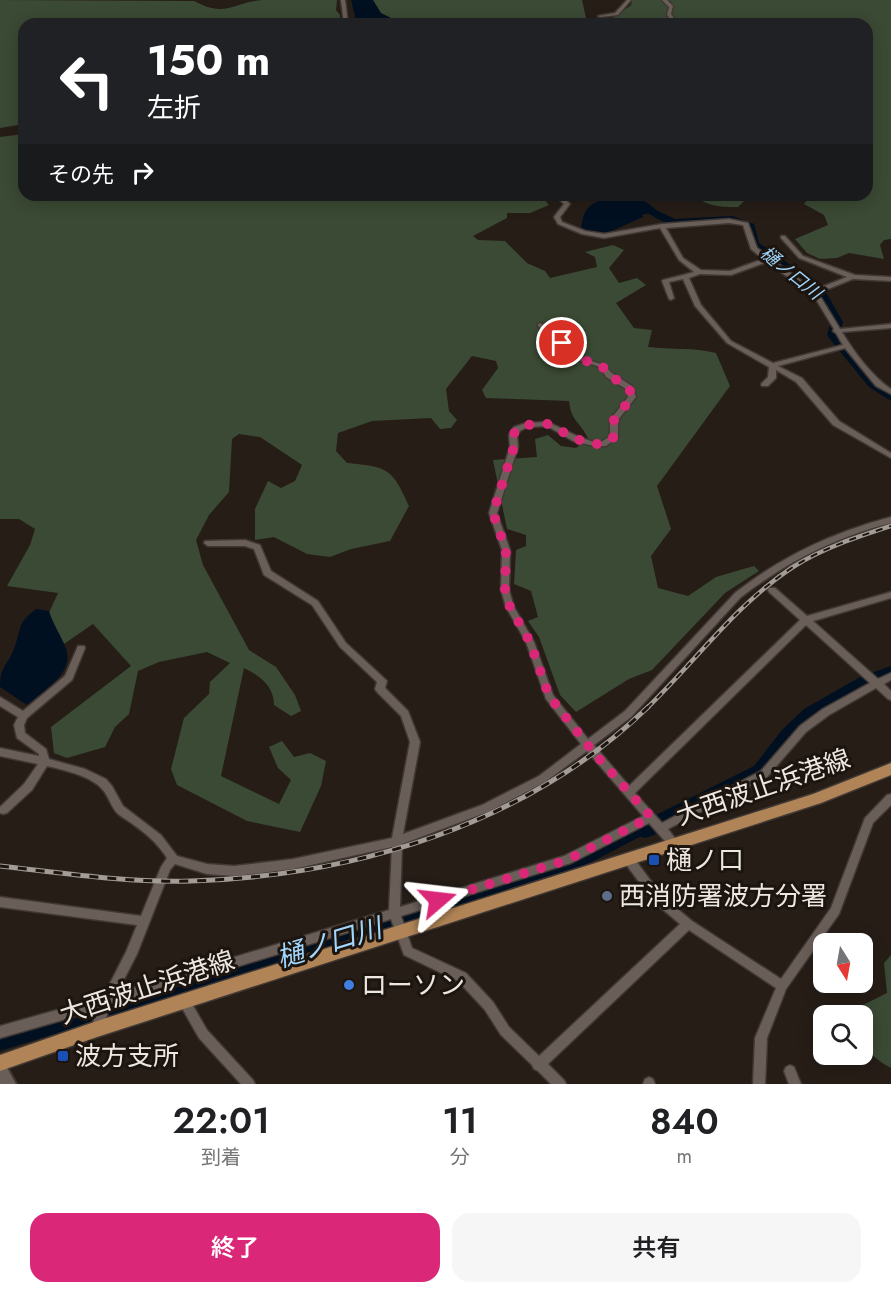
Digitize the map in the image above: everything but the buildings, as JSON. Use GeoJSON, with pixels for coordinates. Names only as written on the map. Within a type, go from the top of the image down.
{"type":"FeatureCollection","features":[{"type":"Feature","properties":{"kind":"main road","name":"大西波止浜港線"},"geometry":{"type":"LineString","coordinates":[[0,1063],[98,1026],[184,1001],[816,799],[891,769]]}},
{"type":"Feature","properties":{"kind":"street"},"geometry":{"type":"LineString","coordinates":[[344,0],[346,18]]}},
{"type":"Feature","properties":{"kind":"street"},"geometry":{"type":"LineString","coordinates":[[600,16],[616,14],[629,0]]}},
{"type":"Feature","properties":{"kind":"street"},"geometry":{"type":"LineString","coordinates":[[664,0],[671,6],[669,14],[672,18]]}},
{"type":"Feature","properties":{"kind":"street"},"geometry":{"type":"LineString","coordinates":[[564,201],[567,204],[557,217],[560,223],[584,233],[604,237],[662,226],[719,221],[746,224],[754,249],[814,292],[847,346],[879,384],[891,392]]}},
{"type":"Feature","properties":{"kind":"street"},"geometry":{"type":"LineString","coordinates":[[662,226],[681,259],[699,272]]}},
{"type":"Feature","properties":{"kind":"street"},"geometry":{"type":"LineString","coordinates":[[783,237],[801,256],[856,278]]}},
{"type":"Feature","properties":{"kind":"street"},"geometry":{"type":"LineString","coordinates":[[671,298],[665,280],[699,272],[731,273],[768,259]]}},
{"type":"Feature","properties":{"kind":"street"},"geometry":{"type":"LineString","coordinates":[[685,277],[698,306],[729,342],[799,380],[836,423],[891,456]]}},
{"type":"Feature","properties":{"kind":"street"},"geometry":{"type":"LineString","coordinates":[[814,292],[856,278],[891,279]]}},
{"type":"Feature","properties":{"kind":"street"},"geometry":{"type":"LineString","coordinates":[[540,325],[574,357],[602,366],[632,393],[631,402],[614,420],[614,437],[603,444],[584,443],[548,424],[526,425],[517,429],[513,435],[514,447],[493,513],[506,550],[505,590],[510,607],[530,642],[549,696],[587,744],[675,844]]}},
{"type":"Feature","properties":{"kind":"street"},"geometry":{"type":"LineString","coordinates":[[836,331],[891,326]]}},
{"type":"Feature","properties":{"kind":"street"},"geometry":{"type":"LineString","coordinates":[[773,365],[847,346]]}},
{"type":"Feature","properties":{"kind":"street"},"geometry":{"type":"LineString","coordinates":[[765,384],[772,378],[773,365]]}},
{"type":"Feature","properties":{"kind":"street"},"geometry":{"type":"LineString","coordinates":[[0,752],[45,761],[101,781],[121,810],[135,818],[165,846],[173,859],[207,868],[234,871],[293,864],[397,841],[486,808],[542,779],[628,714],[738,595],[777,564],[831,538],[891,520]]}},
{"type":"Feature","properties":{"kind":"street"},"geometry":{"type":"LineString","coordinates":[[208,543],[245,543],[257,547],[267,573],[315,603],[343,645],[382,681],[380,689],[405,714],[415,742],[397,841],[394,913],[400,932],[408,951],[462,977],[489,1006],[505,1031],[560,1084]]}},
{"type":"Feature","properties":{"kind":"street"},"geometry":{"type":"LineString","coordinates":[[772,590],[891,696]]}},
{"type":"Feature","properties":{"kind":"street"},"geometry":{"type":"LineString","coordinates":[[630,792],[806,620],[891,595]]}},
{"type":"Feature","properties":{"kind":"street"},"geometry":{"type":"LineString","coordinates":[[3,810],[28,787],[45,761],[43,752],[20,735],[19,725],[23,716],[69,678],[81,648]]}},
{"type":"Feature","properties":{"kind":"street"},"geometry":{"type":"LineString","coordinates":[[661,828],[764,774],[803,729],[891,676]]}},
{"type":"Feature","properties":{"kind":"street"},"geometry":{"type":"LineString","coordinates":[[0,701],[23,716]]}},
{"type":"Feature","properties":{"kind":"street"},"geometry":{"type":"LineString","coordinates":[[759,1084],[761,1038],[782,986],[835,911],[869,821],[891,798]]}},
{"type":"Feature","properties":{"kind":"street"},"geometry":{"type":"LineString","coordinates":[[0,1032],[104,1005],[567,860],[651,817]]}},
{"type":"Feature","properties":{"kind":"street"},"geometry":{"type":"LineString","coordinates":[[98,1026],[104,1005],[131,954],[166,867],[173,859]]}},
{"type":"Feature","properties":{"kind":"street"},"geometry":{"type":"LineString","coordinates":[[629,860],[658,899],[688,924],[782,986]]}},
{"type":"Feature","properties":{"kind":"street"},"geometry":{"type":"LineString","coordinates":[[0,902],[144,921]]}},
{"type":"Feature","properties":{"kind":"street"},"geometry":{"type":"LineString","coordinates":[[538,1065],[688,924]]}},
{"type":"Feature","properties":{"kind":"street"},"geometry":{"type":"LineString","coordinates":[[184,1001],[203,1034],[249,1084]]}},
{"type":"Feature","properties":{"kind":"street"},"geometry":{"type":"LineString","coordinates":[[0,1069],[8,1084]]}},
{"type":"Feature","properties":{"kind":"street"},"geometry":{"type":"LineString","coordinates":[[790,1071],[795,1084]]}},
{"type":"Feature","properties":{"kind":"green space"},"geometry":{"type":"Polygon","coordinates":[[[0,0],[194,1],[222,9],[262,0],[337,0],[336,10],[340,18],[18,18],[18,125],[0,128],[0,0]]]}},
{"type":"Feature","properties":{"kind":"green space"},"geometry":{"type":"Polygon","coordinates":[[[366,0],[582,0],[586,18],[377,18],[366,0]]]}},
{"type":"Feature","properties":{"kind":"green space"},"geometry":{"type":"Polygon","coordinates":[[[632,0],[891,0],[891,239],[884,240],[880,245],[884,259],[849,253],[837,258],[820,259],[807,253],[795,239],[828,225],[824,215],[804,204],[806,201],[873,201],[873,18],[613,18],[631,5],[632,0]]]}},
{"type":"Feature","properties":{"kind":"green space"},"geometry":{"type":"Polygon","coordinates":[[[18,135],[18,201],[546,201],[549,205],[530,213],[507,213],[507,218],[473,236],[478,240],[505,241],[527,263],[545,271],[550,278],[597,267],[595,257],[585,252],[613,245],[624,250],[609,268],[619,283],[637,278],[646,285],[616,303],[634,328],[652,330],[648,347],[716,353],[730,386],[657,486],[671,529],[651,556],[658,588],[688,596],[716,577],[754,566],[759,571],[725,593],[652,670],[629,679],[576,712],[560,695],[539,637],[528,621],[538,617],[531,591],[514,584],[516,550],[526,546],[526,535],[507,529],[493,460],[537,457],[535,439],[548,435],[561,446],[576,448],[588,438],[574,417],[569,401],[486,398],[482,390],[498,368],[496,361],[472,356],[446,389],[449,411],[457,420],[451,428],[440,429],[431,418],[372,421],[338,433],[336,451],[347,463],[380,468],[393,477],[403,493],[409,506],[390,541],[351,549],[330,557],[307,554],[274,537],[255,540],[255,509],[268,481],[281,488],[295,481],[302,465],[260,437],[239,434],[232,439],[229,492],[209,515],[196,540],[203,565],[249,650],[276,667],[295,695],[301,711],[291,716],[274,705],[272,692],[265,682],[244,668],[221,776],[279,804],[291,780],[278,768],[269,747],[282,741],[294,757],[310,753],[326,761],[321,786],[300,832],[247,821],[177,785],[171,769],[184,718],[209,694],[210,682],[230,663],[207,652],[159,662],[138,671],[129,714],[115,727],[105,747],[67,758],[54,753],[51,727],[131,666],[93,624],[61,646],[47,617],[58,593],[7,586],[30,545],[35,529],[19,519],[0,519],[0,137],[18,135]]]}},
{"type":"Feature","properties":{"kind":"green space"},"geometry":{"type":"Polygon","coordinates":[[[702,201],[744,201],[738,207],[702,201]]]}},
{"type":"Feature","properties":{"kind":"green space"},"geometry":{"type":"Polygon","coordinates":[[[891,955],[891,1068],[873,1055],[873,1005],[863,1005],[887,993],[884,963],[891,955]]]}},
{"type":"Feature","properties":{"kind":"water"},"geometry":{"type":"Polygon","coordinates":[[[351,0],[373,0],[381,13],[391,18],[356,18],[351,0]]]}},
{"type":"Feature","properties":{"kind":"water"},"geometry":{"type":"Polygon","coordinates":[[[644,201],[657,211],[642,215],[643,217],[603,235],[581,229],[585,212],[594,203],[644,201]]]}},
{"type":"Feature","properties":{"kind":"water"},"geometry":{"type":"Polygon","coordinates":[[[36,609],[49,611],[68,655],[67,664],[57,680],[27,705],[0,687],[0,679],[13,652],[21,626],[36,609]]]}},
{"type":"Feature","properties":{"kind":"water"},"geometry":{"type":"Polygon","coordinates":[[[648,821],[655,829],[576,870],[0,1051],[0,1036],[580,858],[648,821]]]}},
{"type":"Feature","properties":{"kind":"waterway","name":"樋ノ口川"},"geometry":{"type":"LineString","coordinates":[[652,211],[674,222],[732,219],[750,226],[754,244],[758,248],[821,294],[837,322],[833,335],[874,384],[891,397]]}},
{"type":"Feature","properties":{"kind":"waterway","name":"樋ノ口川"},"geometry":{"type":"LineString","coordinates":[[645,830],[760,771],[788,735],[810,714],[866,682],[891,672]]}},
{"type":"Feature","properties":{"kind":"railway"},"geometry":{"type":"LineString","coordinates":[[648,707],[734,616],[772,582],[816,554],[891,526]]}},
{"type":"Feature","properties":{"kind":"railway"},"geometry":{"type":"LineString","coordinates":[[0,866],[119,879],[191,881],[253,877],[315,868],[376,855],[436,836],[494,812],[549,783],[600,748],[648,707]]}},
{"type":"Feature","properties":{"kind":"place","name":"樋ノ口"},"geometry":{"type":"Point","coordinates":[654,860]}},
{"type":"Feature","properties":{"kind":"place","name":"西消防署波方分署"},"geometry":{"type":"Point","coordinates":[607,896]}},
{"type":"Feature","properties":{"kind":"place","name":"ローソン"},"geometry":{"type":"Point","coordinates":[349,985]}},
{"type":"Feature","properties":{"kind":"place","name":"波方支所"},"geometry":{"type":"Point","coordinates":[63,1056]}},
{"type":"Feature","properties":{"kind":"route"},"geometry":{"type":"LineString","coordinates":[[438,900],[567,860],[651,817],[594,753],[549,696],[530,642],[510,607],[505,590],[506,550],[504,540],[496,527],[493,513],[514,447],[513,435],[517,429],[526,425],[548,424],[584,443],[603,444],[614,437],[614,420],[631,402],[632,393],[629,388],[609,375],[602,366],[574,357],[562,343]]}}]}
